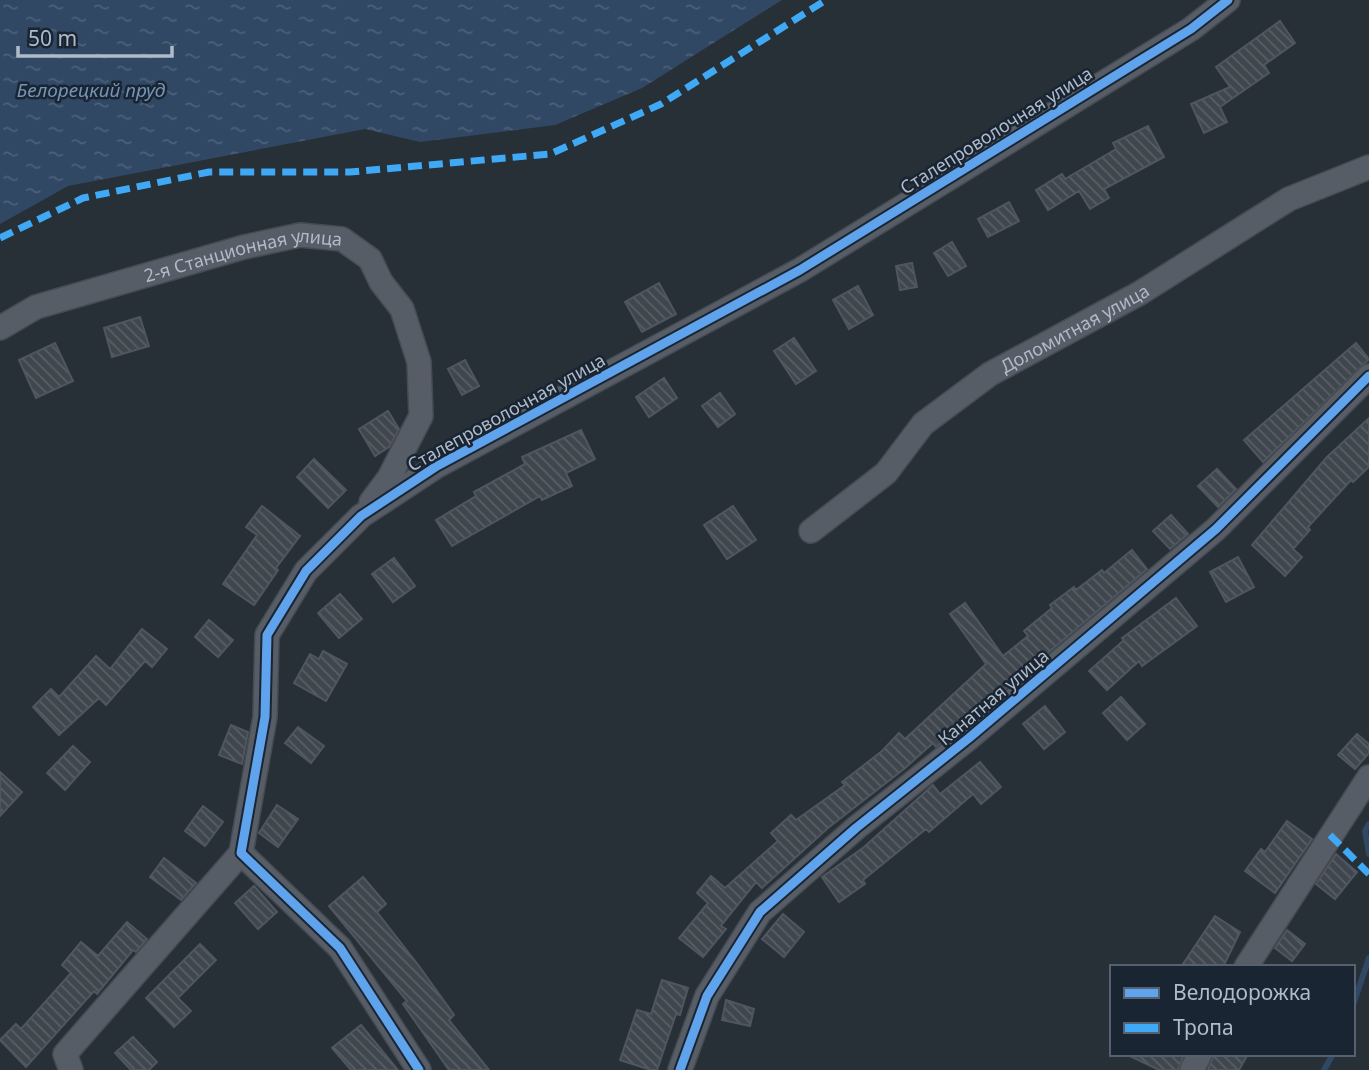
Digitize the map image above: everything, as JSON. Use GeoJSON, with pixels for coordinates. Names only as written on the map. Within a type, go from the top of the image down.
{"type":"FeatureCollection","features":[{"type":"Feature","properties":{"kind":"street","name":"Сталепроволочная улица"},"geometry":{"type":"LineString","coordinates":[[241,853],[265,717],[267,635],[306,571],[361,516],[436,466],[800,270],[1191,29],[1228,0]]}},
{"type":"Feature","properties":{"kind":"street","name":"Доломитная улица"},"geometry":{"type":"LineString","coordinates":[[811,531],[886,473],[923,424],[990,374],[1140,293],[1289,199],[1369,167]]}},
{"type":"Feature","properties":{"kind":"street","name":"2-я Станционная улица"},"geometry":{"type":"LineString","coordinates":[[0,328],[36,307],[244,247],[300,234],[342,239],[369,259],[381,282],[402,309],[419,362],[421,415],[389,478],[361,516]]}},
{"type":"Feature","properties":{"kind":"street","name":"Канатная улица"},"geometry":{"type":"LineString","coordinates":[[680,1070],[707,996],[760,912],[856,828],[969,738],[1216,529],[1369,376]]}},
{"type":"Feature","properties":{"kind":"street"},"geometry":{"type":"LineString","coordinates":[[1247,965],[1369,777]]}},
{"type":"Feature","properties":{"kind":"street"},"geometry":{"type":"LineString","coordinates":[[68,1062],[241,853],[340,948],[419,1070]]}},
{"type":"Feature","properties":{"kind":"water","name":"Белорецкий пруд"},"geometry":{"type":"Polygon","coordinates":[[[0,0],[782,0],[642,88],[555,125],[420,142],[365,129],[68,186],[0,224],[0,0]]]}},
{"type":"Feature","properties":{"kind":"building"},"geometry":{"type":"Polygon","coordinates":[[[1280,21],[1295,43],[1264,65],[1269,73],[1220,107],[1227,122],[1204,133],[1191,104],[1230,87],[1216,67],[1280,21]]]}},
{"type":"Feature","properties":{"kind":"building"},"geometry":{"type":"Polygon","coordinates":[[[1148,126],[1164,157],[1104,189],[1109,198],[1090,209],[1079,191],[1048,210],[1036,190],[1062,174],[1065,179],[1116,149],[1113,143],[1148,126]]]}},
{"type":"Feature","properties":{"kind":"building"},"geometry":{"type":"Polygon","coordinates":[[[1009,202],[1019,221],[988,237],[978,219],[1009,202]]]}},
{"type":"Feature","properties":{"kind":"building"},"geometry":{"type":"Polygon","coordinates":[[[952,242],[966,266],[948,276],[934,253],[952,242]]]}},
{"type":"Feature","properties":{"kind":"building"},"geometry":{"type":"Polygon","coordinates":[[[912,263],[917,287],[900,290],[896,266],[912,263]]]}},
{"type":"Feature","properties":{"kind":"building"},"geometry":{"type":"Polygon","coordinates":[[[659,283],[676,314],[642,332],[625,302],[659,283]]]}},
{"type":"Feature","properties":{"kind":"building"},"geometry":{"type":"Polygon","coordinates":[[[858,286],[873,315],[849,329],[833,300],[858,286]]]}},
{"type":"Feature","properties":{"kind":"building"},"geometry":{"type":"Polygon","coordinates":[[[140,317],[149,346],[112,357],[104,328],[140,317]]]}},
{"type":"Feature","properties":{"kind":"building"},"geometry":{"type":"Polygon","coordinates":[[[794,338],[816,371],[796,384],[774,351],[794,338]]]}},
{"type":"Feature","properties":{"kind":"building"},"geometry":{"type":"Polygon","coordinates":[[[55,343],[73,381],[36,398],[19,360],[55,343]]]}},
{"type":"Feature","properties":{"kind":"building"},"geometry":{"type":"Polygon","coordinates":[[[1356,343],[1369,359],[1263,462],[1244,440],[1356,343]]]}},
{"type":"Feature","properties":{"kind":"building"},"geometry":{"type":"Polygon","coordinates":[[[465,360],[479,386],[462,395],[448,369],[465,360]]]}},
{"type":"Feature","properties":{"kind":"building"},"geometry":{"type":"Polygon","coordinates":[[[664,378],[677,398],[649,417],[636,397],[664,378]]]}},
{"type":"Feature","properties":{"kind":"building"},"geometry":{"type":"Polygon","coordinates":[[[720,393],[735,414],[718,427],[702,406],[720,393]]]}},
{"type":"Feature","properties":{"kind":"building"},"geometry":{"type":"Polygon","coordinates":[[[388,411],[399,429],[389,447],[375,456],[359,429],[388,411]]]}},
{"type":"Feature","properties":{"kind":"building"},"geometry":{"type":"Polygon","coordinates":[[[1369,418],[1369,467],[1353,482],[1351,480],[1308,527],[1310,530],[1293,549],[1302,557],[1285,576],[1252,545],[1327,457],[1369,418]]]}},
{"type":"Feature","properties":{"kind":"building"},"geometry":{"type":"Polygon","coordinates":[[[581,430],[595,459],[566,473],[572,486],[542,500],[540,496],[452,546],[436,520],[476,496],[474,492],[525,464],[522,457],[581,430]]]}},
{"type":"Feature","properties":{"kind":"building"},"geometry":{"type":"Polygon","coordinates":[[[314,459],[346,490],[328,508],[297,477],[314,459]]]}},
{"type":"Feature","properties":{"kind":"building"},"geometry":{"type":"Polygon","coordinates":[[[1217,469],[1236,489],[1218,507],[1198,486],[1217,469]]]}},
{"type":"Feature","properties":{"kind":"building"},"geometry":{"type":"Polygon","coordinates":[[[262,506],[300,536],[276,568],[278,570],[254,605],[223,584],[257,535],[246,527],[262,506]]]}},
{"type":"Feature","properties":{"kind":"building"},"geometry":{"type":"Polygon","coordinates":[[[733,506],[756,540],[727,559],[704,525],[733,506]]]}},
{"type":"Feature","properties":{"kind":"building"},"geometry":{"type":"Polygon","coordinates":[[[1171,515],[1188,534],[1170,549],[1153,531],[1171,515]]]}},
{"type":"Feature","properties":{"kind":"building"},"geometry":{"type":"Polygon","coordinates":[[[1132,550],[1147,569],[936,747],[933,743],[828,828],[762,888],[756,882],[723,923],[721,926],[726,929],[703,957],[679,938],[708,903],[697,893],[711,876],[725,888],[778,841],[771,833],[791,815],[796,820],[845,785],[842,782],[882,751],[899,733],[905,739],[986,664],[950,614],[965,603],[1003,656],[1028,636],[1024,631],[1052,608],[1050,605],[1102,570],[1104,573],[1132,550]]]}},
{"type":"Feature","properties":{"kind":"building"},"geometry":{"type":"Polygon","coordinates":[[[1238,557],[1254,587],[1226,602],[1210,572],[1238,557]]]}},
{"type":"Feature","properties":{"kind":"building"},"geometry":{"type":"Polygon","coordinates":[[[394,558],[415,586],[393,602],[372,574],[394,558]]]}},
{"type":"Feature","properties":{"kind":"building"},"geometry":{"type":"Polygon","coordinates":[[[340,594],[362,619],[339,638],[318,613],[340,594]]]}},
{"type":"Feature","properties":{"kind":"building"},"geometry":{"type":"Polygon","coordinates":[[[1176,598],[1197,626],[1142,666],[1139,661],[1107,690],[1089,671],[1124,640],[1122,638],[1176,598]]]}},
{"type":"Feature","properties":{"kind":"building"},"geometry":{"type":"Polygon","coordinates":[[[209,620],[233,640],[218,657],[195,637],[209,620]]]}},
{"type":"Feature","properties":{"kind":"building"},"geometry":{"type":"Polygon","coordinates":[[[142,629],[167,649],[152,667],[145,661],[106,705],[99,698],[59,735],[33,707],[51,689],[59,697],[96,656],[110,669],[142,629]]]}},
{"type":"Feature","properties":{"kind":"building"},"geometry":{"type":"Polygon","coordinates":[[[323,651],[347,664],[326,701],[294,683],[310,654],[319,659],[323,651]]]}},
{"type":"Feature","properties":{"kind":"building"},"geometry":{"type":"Polygon","coordinates":[[[1121,697],[1145,724],[1127,740],[1103,713],[1121,697]]]}},
{"type":"Feature","properties":{"kind":"building"},"geometry":{"type":"Polygon","coordinates":[[[1045,706],[1065,732],[1044,749],[1023,724],[1045,706]]]}},
{"type":"Feature","properties":{"kind":"building"},"geometry":{"type":"Polygon","coordinates":[[[231,725],[248,732],[242,764],[219,755],[231,725]]]}},
{"type":"Feature","properties":{"kind":"building"},"geometry":{"type":"Polygon","coordinates":[[[298,727],[324,746],[311,763],[285,743],[298,727]]]}},
{"type":"Feature","properties":{"kind":"building"},"geometry":{"type":"Polygon","coordinates":[[[1357,734],[1369,744],[1369,753],[1355,769],[1338,755],[1357,734]]]}},
{"type":"Feature","properties":{"kind":"building"},"geometry":{"type":"Polygon","coordinates":[[[73,746],[90,762],[65,790],[47,773],[73,746]]]}},
{"type":"Feature","properties":{"kind":"building"},"geometry":{"type":"Polygon","coordinates":[[[980,762],[1001,787],[981,804],[973,794],[929,832],[926,829],[863,880],[865,884],[839,902],[822,877],[864,847],[933,785],[940,794],[980,762]]]}},
{"type":"Feature","properties":{"kind":"building"},"geometry":{"type":"Polygon","coordinates":[[[0,772],[22,792],[0,816],[0,772]]]}},
{"type":"Feature","properties":{"kind":"building"},"geometry":{"type":"Polygon","coordinates":[[[277,805],[298,819],[278,847],[259,833],[277,805]]]}},
{"type":"Feature","properties":{"kind":"building"},"geometry":{"type":"Polygon","coordinates":[[[203,806],[223,822],[205,846],[185,831],[203,806]]]}},
{"type":"Feature","properties":{"kind":"building"},"geometry":{"type":"Polygon","coordinates":[[[1287,821],[1312,839],[1275,893],[1245,871],[1261,849],[1265,852],[1287,821]]]}},
{"type":"Feature","properties":{"kind":"building"},"geometry":{"type":"Polygon","coordinates":[[[1336,854],[1357,872],[1335,899],[1316,884],[1336,854]]]}},
{"type":"Feature","properties":{"kind":"building"},"geometry":{"type":"Polygon","coordinates":[[[164,858],[196,883],[181,900],[150,877],[164,858]]]}},
{"type":"Feature","properties":{"kind":"building"},"geometry":{"type":"Polygon","coordinates":[[[363,877],[386,904],[377,912],[454,1015],[449,1020],[489,1070],[449,1070],[403,1004],[407,1001],[329,906],[363,877]]]}},
{"type":"Feature","properties":{"kind":"building"},"geometry":{"type":"Polygon","coordinates":[[[254,886],[277,912],[258,929],[235,903],[254,886]]]}},
{"type":"Feature","properties":{"kind":"building"},"geometry":{"type":"Polygon","coordinates":[[[783,914],[804,932],[784,957],[762,939],[783,914]]]}},
{"type":"Feature","properties":{"kind":"building"},"geometry":{"type":"Polygon","coordinates":[[[1215,916],[1240,932],[1224,965],[1182,965],[1215,916]]]}},
{"type":"Feature","properties":{"kind":"building"},"geometry":{"type":"Polygon","coordinates":[[[127,922],[147,939],[136,952],[133,950],[97,994],[94,991],[26,1067],[0,1040],[16,1024],[21,1029],[71,973],[62,965],[81,942],[98,956],[127,922]]]}},
{"type":"Feature","properties":{"kind":"building"},"geometry":{"type":"Polygon","coordinates":[[[1287,930],[1305,944],[1292,961],[1275,948],[1287,930]]]}},
{"type":"Feature","properties":{"kind":"building"},"geometry":{"type":"Polygon","coordinates":[[[200,944],[216,960],[178,998],[191,1011],[174,1027],[146,998],[200,944]]]}},
{"type":"Feature","properties":{"kind":"building"},"geometry":{"type":"Polygon","coordinates":[[[662,980],[688,988],[657,1070],[651,1070],[620,1060],[637,1010],[651,1014],[662,980]]]}},
{"type":"Feature","properties":{"kind":"building"},"geometry":{"type":"Polygon","coordinates":[[[726,1000],[754,1009],[750,1026],[722,1020],[726,1000]]]}},
{"type":"Feature","properties":{"kind":"building"},"geometry":{"type":"Polygon","coordinates":[[[361,1025],[398,1070],[351,1070],[332,1048],[361,1025]]]}},
{"type":"Feature","properties":{"kind":"building"},"geometry":{"type":"Polygon","coordinates":[[[133,1037],[157,1062],[149,1070],[131,1070],[115,1053],[133,1037]]]}},
{"type":"Feature","properties":{"kind":"building"},"geometry":{"type":"Polygon","coordinates":[[[1130,1056],[1183,1056],[1178,1070],[1159,1070],[1130,1056]]]}},
{"type":"Feature","properties":{"kind":"building"},"geometry":{"type":"Polygon","coordinates":[[[1213,1056],[1247,1056],[1239,1070],[1208,1070],[1213,1056]]]}},
{"type":"Feature","properties":{"kind":"waterway"},"geometry":{"type":"LineString","coordinates":[[1369,824],[1365,831],[1369,854]]}},
{"type":"Feature","properties":{"kind":"waterway"},"geometry":{"type":"LineString","coordinates":[[1355,999],[1369,958]]}},
{"type":"Feature","properties":{"kind":"waterway"},"geometry":{"type":"LineString","coordinates":[[1324,1070],[1332,1056]]}},
{"type":"Feature","properties":{"kind":"marked path"},"geometry":{"type":"LineString","coordinates":[[0,238],[83,198],[209,172],[350,172],[550,154],[661,104],[826,0]]}},
{"type":"Feature","properties":{"kind":"marked path"},"geometry":{"type":"LineString","coordinates":[[1330,835],[1369,874]]}},
{"type":"Feature","properties":{"kind":"cycle path"},"geometry":{"type":"LineString","coordinates":[[419,1070],[340,948],[241,853],[265,717],[267,635],[306,571],[361,516],[437,466],[800,270],[1191,29],[1228,0]]}},
{"type":"Feature","properties":{"kind":"cycle path"},"geometry":{"type":"LineString","coordinates":[[680,1070],[707,996],[760,912],[856,828],[969,738],[1216,529],[1369,376]]}}]}
